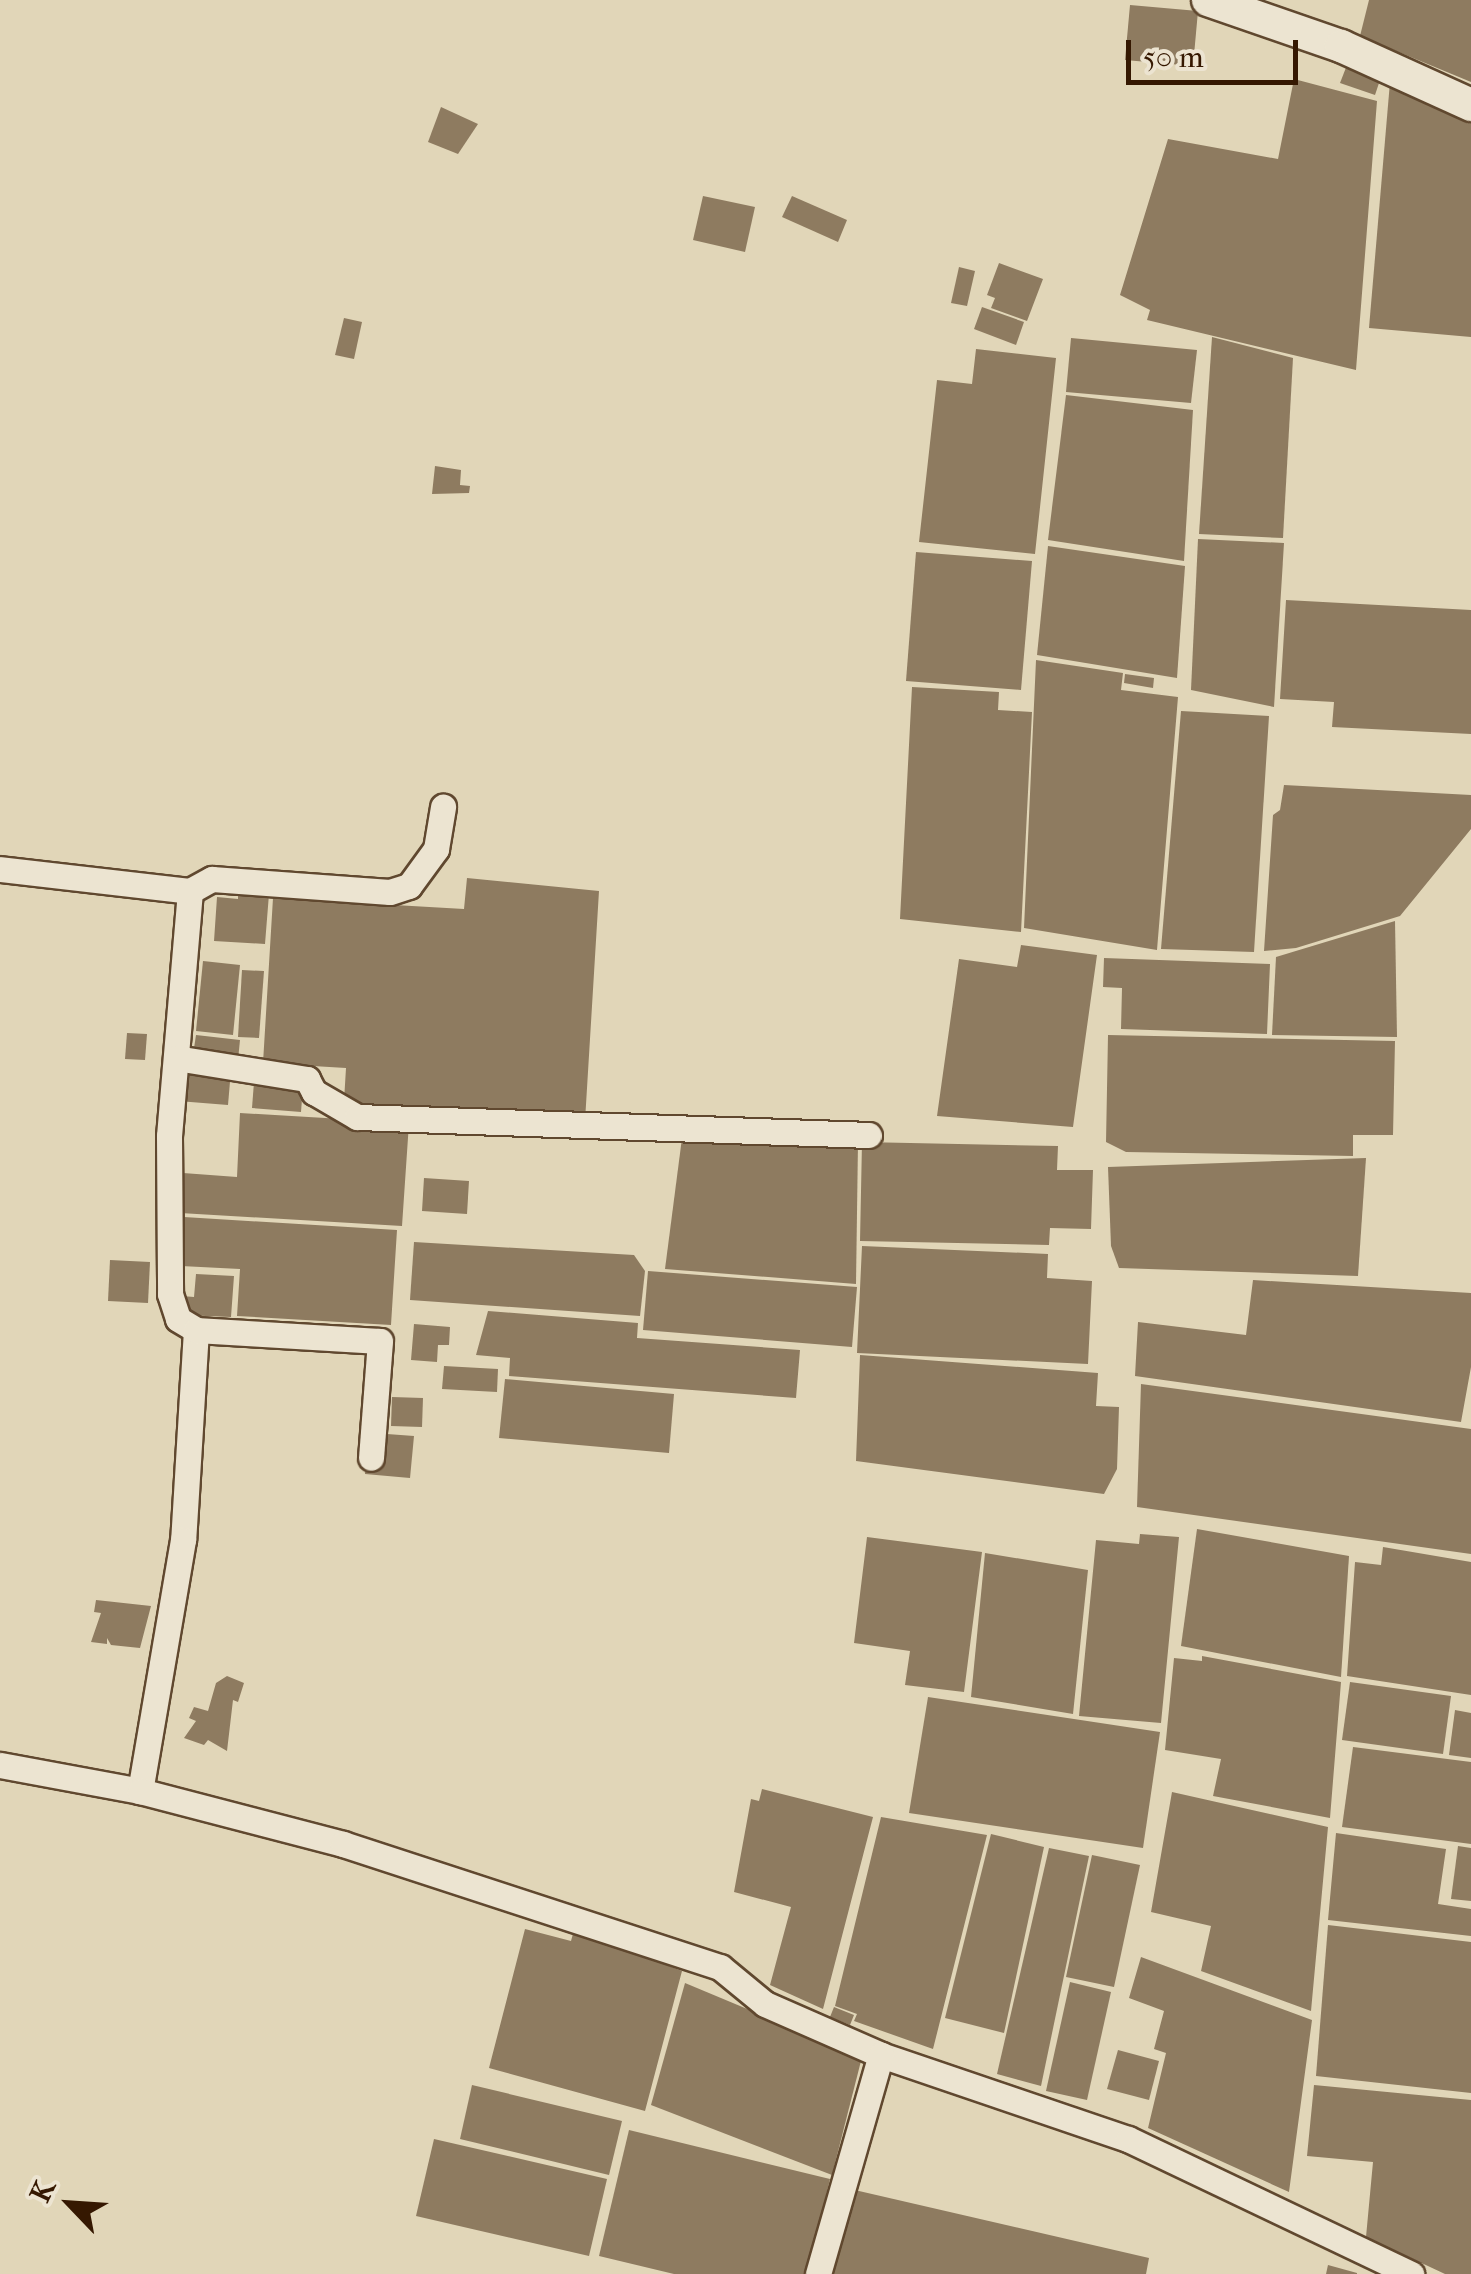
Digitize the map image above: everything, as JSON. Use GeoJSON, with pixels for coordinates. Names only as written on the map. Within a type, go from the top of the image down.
{"type":"FeatureCollection","features":[{"type":"Feature","properties":{"kind":"street"},"geometry":{"type":"LineString","coordinates":[[1208,0],[1341,46],[1471,106]]}},
{"type":"Feature","properties":{"kind":"street"},"geometry":{"type":"LineString","coordinates":[[0,869],[190,892],[212,879],[390,892],[409,886],[436,849],[443,807]]}},
{"type":"Feature","properties":{"kind":"street"},"geometry":{"type":"LineString","coordinates":[[190,892],[169,1136],[170,1294],[178,1320],[196,1330],[380,1342],[371,1458]]}},
{"type":"Feature","properties":{"kind":"street"},"geometry":{"type":"LineString","coordinates":[[176,1058],[307,1078],[332,1106],[358,1117],[869,1135]]}},
{"type":"Feature","properties":{"kind":"street"},"geometry":{"type":"LineString","coordinates":[[140,1791],[183,1540],[196,1330]]}},
{"type":"Feature","properties":{"kind":"street"},"geometry":{"type":"LineString","coordinates":[[0,1765],[140,1791],[343,1844],[720,1967],[765,2004],[881,2056],[1128,2139],[1411,2274]]}},
{"type":"Feature","properties":{"kind":"street"},"geometry":{"type":"LineString","coordinates":[[818,2274],[881,2056]]}},
{"type":"Feature","properties":{"kind":"building"},"geometry":{"type":"Polygon","coordinates":[[[1369,0],[1471,0],[1471,82],[1360,36],[1369,0]]]}},
{"type":"Feature","properties":{"kind":"building"},"geometry":{"type":"Polygon","coordinates":[[[1130,5],[1198,11],[1193,66],[1125,60],[1130,5]]]}},
{"type":"Feature","properties":{"kind":"building"},"geometry":{"type":"Polygon","coordinates":[[[1347,65],[1381,77],[1375,95],[1340,83],[1347,65]]]}},
{"type":"Feature","properties":{"kind":"building"},"geometry":{"type":"Polygon","coordinates":[[[1294,79],[1377,101],[1356,370],[1147,320],[1150,310],[1120,295],[1168,139],[1278,159],[1294,79]]]}},
{"type":"Feature","properties":{"kind":"building"},"geometry":{"type":"Polygon","coordinates":[[[1390,82],[1471,119],[1471,337],[1369,328],[1390,82]]]}},
{"type":"Feature","properties":{"kind":"building"},"geometry":{"type":"Polygon","coordinates":[[[441,107],[478,124],[458,154],[428,142],[441,107]]]}},
{"type":"Feature","properties":{"kind":"building"},"geometry":{"type":"Polygon","coordinates":[[[703,196],[755,207],[745,252],[693,240],[703,196]]]}},
{"type":"Feature","properties":{"kind":"building"},"geometry":{"type":"Polygon","coordinates":[[[792,196],[847,220],[838,242],[782,217],[792,196]]]}},
{"type":"Feature","properties":{"kind":"building"},"geometry":{"type":"Polygon","coordinates":[[[999,263],[1043,279],[1027,321],[991,308],[995,298],[987,295],[999,263]]]}},
{"type":"Feature","properties":{"kind":"building"},"geometry":{"type":"Polygon","coordinates":[[[959,267],[975,271],[967,306],[951,303],[959,267]]]}},
{"type":"Feature","properties":{"kind":"building"},"geometry":{"type":"Polygon","coordinates":[[[982,307],[1024,322],[1016,345],[974,329],[982,307]]]}},
{"type":"Feature","properties":{"kind":"building"},"geometry":{"type":"Polygon","coordinates":[[[344,318],[362,322],[354,359],[335,355],[344,318]]]}},
{"type":"Feature","properties":{"kind":"building"},"geometry":{"type":"Polygon","coordinates":[[[1212,337],[1293,358],[1283,538],[1199,534],[1212,337]]]}},
{"type":"Feature","properties":{"kind":"building"},"geometry":{"type":"Polygon","coordinates":[[[1071,338],[1197,350],[1191,403],[1066,392],[1071,338]]]}},
{"type":"Feature","properties":{"kind":"building"},"geometry":{"type":"Polygon","coordinates":[[[976,349],[1056,358],[1035,554],[919,542],[937,380],[972,384],[976,349]]]}},
{"type":"Feature","properties":{"kind":"building"},"geometry":{"type":"Polygon","coordinates":[[[1066,395],[1193,410],[1184,561],[1048,540],[1066,395]]]}},
{"type":"Feature","properties":{"kind":"building"},"geometry":{"type":"Polygon","coordinates":[[[435,466],[461,470],[460,485],[470,486],[469,493],[432,494],[435,466]]]}},
{"type":"Feature","properties":{"kind":"building"},"geometry":{"type":"Polygon","coordinates":[[[1198,539],[1284,543],[1274,707],[1191,690],[1198,539]]]}},
{"type":"Feature","properties":{"kind":"building"},"geometry":{"type":"Polygon","coordinates":[[[1048,546],[1185,566],[1177,678],[1037,655],[1048,546]]]}},
{"type":"Feature","properties":{"kind":"building"},"geometry":{"type":"Polygon","coordinates":[[[916,552],[1032,561],[1021,690],[906,681],[916,552]]]}},
{"type":"Feature","properties":{"kind":"building"},"geometry":{"type":"Polygon","coordinates":[[[1286,600],[1471,610],[1471,734],[1332,727],[1334,702],[1280,699],[1286,600]]]}},
{"type":"Feature","properties":{"kind":"building"},"geometry":{"type":"Polygon","coordinates":[[[1036,660],[1123,673],[1121,690],[1178,697],[1157,950],[1024,928],[1036,660]]]}},
{"type":"Feature","properties":{"kind":"building"},"geometry":{"type":"Polygon","coordinates":[[[1125,674],[1154,678],[1153,688],[1124,683],[1125,674]]]}},
{"type":"Feature","properties":{"kind":"building"},"geometry":{"type":"Polygon","coordinates":[[[912,687],[999,692],[998,710],[1032,712],[1021,932],[900,919],[912,687]]]}},
{"type":"Feature","properties":{"kind":"building"},"geometry":{"type":"Polygon","coordinates":[[[1181,711],[1269,716],[1254,952],[1161,949],[1181,711]]]}},
{"type":"Feature","properties":{"kind":"building"},"geometry":{"type":"Polygon","coordinates":[[[1284,785],[1471,795],[1471,829],[1400,916],[1296,948],[1264,951],[1273,815],[1280,810],[1284,785]]]}},
{"type":"Feature","properties":{"kind":"building"},"geometry":{"type":"Polygon","coordinates":[[[467,878],[599,891],[585,1121],[359,1108],[344,1101],[346,1068],[263,1063],[273,898],[464,909],[467,878]]]}},
{"type":"Feature","properties":{"kind":"building"},"geometry":{"type":"Polygon","coordinates":[[[238,891],[269,894],[265,944],[214,941],[217,897],[238,899],[238,891]]]}},
{"type":"Feature","properties":{"kind":"building"},"geometry":{"type":"Polygon","coordinates":[[[1395,921],[1397,1037],[1272,1035],[1276,957],[1395,921]]]}},
{"type":"Feature","properties":{"kind":"building"},"geometry":{"type":"Polygon","coordinates":[[[1021,945],[1097,955],[1073,1127],[937,1116],[959,959],[1017,967],[1021,945]]]}},
{"type":"Feature","properties":{"kind":"building"},"geometry":{"type":"Polygon","coordinates":[[[1104,958],[1270,964],[1267,1034],[1121,1029],[1122,988],[1103,987],[1104,958]]]}},
{"type":"Feature","properties":{"kind":"building"},"geometry":{"type":"Polygon","coordinates":[[[203,961],[240,965],[233,1035],[196,1031],[203,961]]]}},
{"type":"Feature","properties":{"kind":"building"},"geometry":{"type":"Polygon","coordinates":[[[242,970],[264,971],[259,1038],[238,1037],[242,970]]]}},
{"type":"Feature","properties":{"kind":"building"},"geometry":{"type":"Polygon","coordinates":[[[127,1033],[147,1034],[145,1060],[125,1059],[127,1033]]]}},
{"type":"Feature","properties":{"kind":"building"},"geometry":{"type":"Polygon","coordinates":[[[196,1035],[240,1040],[238,1060],[193,1055],[196,1035]]]}},
{"type":"Feature","properties":{"kind":"building"},"geometry":{"type":"Polygon","coordinates":[[[1108,1035],[1395,1041],[1393,1135],[1353,1135],[1353,1156],[1126,1152],[1106,1142],[1108,1035]]]}},
{"type":"Feature","properties":{"kind":"building"},"geometry":{"type":"Polygon","coordinates":[[[180,1066],[231,1070],[228,1105],[178,1101],[180,1066]]]}},
{"type":"Feature","properties":{"kind":"building"},"geometry":{"type":"Polygon","coordinates":[[[254,1082],[303,1086],[301,1112],[252,1108],[254,1082]]]}},
{"type":"Feature","properties":{"kind":"building"},"geometry":{"type":"Polygon","coordinates":[[[240,1113],[409,1123],[402,1226],[180,1213],[183,1173],[237,1177],[240,1113]]]}},
{"type":"Feature","properties":{"kind":"building"},"geometry":{"type":"Polygon","coordinates":[[[682,1138],[858,1142],[856,1284],[665,1269],[682,1138]]]}},
{"type":"Feature","properties":{"kind":"building"},"geometry":{"type":"Polygon","coordinates":[[[862,1142],[1058,1146],[1057,1170],[1093,1170],[1091,1229],[1050,1228],[1049,1245],[860,1241],[862,1142]]]}},
{"type":"Feature","properties":{"kind":"building"},"geometry":{"type":"Polygon","coordinates":[[[1366,1158],[1358,1276],[1119,1268],[1111,1246],[1108,1167],[1366,1158]]]}},
{"type":"Feature","properties":{"kind":"building"},"geometry":{"type":"Polygon","coordinates":[[[424,1178],[469,1181],[467,1214],[422,1211],[424,1178]]]}},
{"type":"Feature","properties":{"kind":"building"},"geometry":{"type":"Polygon","coordinates":[[[184,1217],[397,1230],[391,1325],[237,1316],[240,1269],[181,1266],[184,1217]]]}},
{"type":"Feature","properties":{"kind":"building"},"geometry":{"type":"Polygon","coordinates":[[[414,1242],[634,1255],[645,1271],[640,1316],[410,1300],[414,1242]]]}},
{"type":"Feature","properties":{"kind":"building"},"geometry":{"type":"Polygon","coordinates":[[[862,1246],[1048,1254],[1047,1278],[1092,1281],[1088,1364],[857,1353],[862,1246]]]}},
{"type":"Feature","properties":{"kind":"building"},"geometry":{"type":"Polygon","coordinates":[[[110,1260],[150,1262],[148,1303],[108,1301],[110,1260]]]}},
{"type":"Feature","properties":{"kind":"building"},"geometry":{"type":"Polygon","coordinates":[[[648,1271],[857,1287],[852,1347],[643,1330],[648,1271]]]}},
{"type":"Feature","properties":{"kind":"building"},"geometry":{"type":"Polygon","coordinates":[[[196,1274],[234,1276],[231,1317],[181,1315],[182,1296],[194,1297],[196,1274]]]}},
{"type":"Feature","properties":{"kind":"building"},"geometry":{"type":"Polygon","coordinates":[[[1253,1280],[1471,1293],[1471,1367],[1461,1422],[1135,1376],[1138,1322],[1246,1335],[1253,1280]]]}},
{"type":"Feature","properties":{"kind":"building"},"geometry":{"type":"Polygon","coordinates":[[[488,1311],[638,1323],[637,1338],[800,1350],[796,1398],[509,1376],[510,1358],[476,1355],[488,1311]]]}},
{"type":"Feature","properties":{"kind":"building"},"geometry":{"type":"Polygon","coordinates":[[[414,1324],[450,1327],[449,1345],[438,1345],[437,1362],[411,1360],[414,1324]]]}},
{"type":"Feature","properties":{"kind":"building"},"geometry":{"type":"Polygon","coordinates":[[[860,1355],[1098,1373],[1096,1406],[1119,1407],[1117,1469],[1104,1494],[856,1461],[860,1355]]]}},
{"type":"Feature","properties":{"kind":"building"},"geometry":{"type":"Polygon","coordinates":[[[444,1366],[498,1369],[497,1392],[442,1389],[444,1366]]]}},
{"type":"Feature","properties":{"kind":"building"},"geometry":{"type":"Polygon","coordinates":[[[505,1379],[674,1394],[669,1453],[499,1438],[505,1379]]]}},
{"type":"Feature","properties":{"kind":"building"},"geometry":{"type":"Polygon","coordinates":[[[1141,1384],[1471,1429],[1471,1554],[1137,1507],[1141,1384]]]}},
{"type":"Feature","properties":{"kind":"building"},"geometry":{"type":"Polygon","coordinates":[[[392,1397],[423,1398],[422,1427],[391,1426],[392,1397]]]}},
{"type":"Feature","properties":{"kind":"building"},"geometry":{"type":"Polygon","coordinates":[[[387,1434],[414,1436],[410,1478],[365,1474],[366,1460],[387,1434]]]}},
{"type":"Feature","properties":{"kind":"building"},"geometry":{"type":"Polygon","coordinates":[[[1197,1529],[1349,1556],[1341,1677],[1181,1646],[1197,1529]]]}},
{"type":"Feature","properties":{"kind":"building"},"geometry":{"type":"Polygon","coordinates":[[[1140,1534],[1179,1537],[1161,1723],[1079,1716],[1096,1540],[1139,1544],[1140,1534]]]}},
{"type":"Feature","properties":{"kind":"building"},"geometry":{"type":"Polygon","coordinates":[[[867,1537],[982,1552],[964,1692],[905,1685],[910,1651],[854,1643],[867,1537]]]}},
{"type":"Feature","properties":{"kind":"building"},"geometry":{"type":"Polygon","coordinates":[[[1383,1547],[1471,1562],[1471,1695],[1347,1676],[1355,1562],[1381,1565],[1383,1547]]]}},
{"type":"Feature","properties":{"kind":"building"},"geometry":{"type":"Polygon","coordinates":[[[985,1553],[1088,1570],[1073,1714],[971,1697],[985,1553]]]}},
{"type":"Feature","properties":{"kind":"building"},"geometry":{"type":"Polygon","coordinates":[[[96,1600],[151,1606],[140,1648],[111,1645],[107,1638],[107,1644],[91,1642],[101,1613],[94,1612],[96,1600]]]}},
{"type":"Feature","properties":{"kind":"building"},"geometry":{"type":"Polygon","coordinates":[[[1202,1656],[1341,1682],[1330,1818],[1213,1796],[1221,1759],[1165,1750],[1174,1658],[1202,1661],[1202,1656]]]}},
{"type":"Feature","properties":{"kind":"building"},"geometry":{"type":"Polygon","coordinates":[[[227,1676],[244,1683],[238,1702],[233,1700],[227,1751],[208,1740],[204,1745],[184,1738],[196,1721],[189,1718],[194,1707],[208,1711],[216,1683],[227,1676]]]}},
{"type":"Feature","properties":{"kind":"building"},"geometry":{"type":"Polygon","coordinates":[[[1350,1682],[1451,1696],[1443,1754],[1342,1740],[1350,1682]]]}},
{"type":"Feature","properties":{"kind":"building"},"geometry":{"type":"Polygon","coordinates":[[[928,1697],[1160,1732],[1143,1848],[909,1813],[928,1697]]]}},
{"type":"Feature","properties":{"kind":"building"},"geometry":{"type":"Polygon","coordinates":[[[1455,1710],[1471,1713],[1471,1758],[1449,1755],[1455,1710]]]}},
{"type":"Feature","properties":{"kind":"building"},"geometry":{"type":"Polygon","coordinates":[[[1353,1747],[1471,1762],[1471,1844],[1342,1827],[1353,1747]]]}},
{"type":"Feature","properties":{"kind":"building"},"geometry":{"type":"Polygon","coordinates":[[[762,1789],[873,1817],[823,2009],[770,1985],[791,1907],[734,1892],[751,1799],[759,1801],[762,1789]]]}},
{"type":"Feature","properties":{"kind":"building"},"geometry":{"type":"Polygon","coordinates":[[[1172,1792],[1328,1827],[1311,2011],[1201,1971],[1211,1926],[1151,1912],[1172,1792]]]}},
{"type":"Feature","properties":{"kind":"building"},"geometry":{"type":"Polygon","coordinates":[[[881,1817],[987,1835],[933,2049],[854,2021],[857,2014],[835,2006],[881,1817]]]}},
{"type":"Feature","properties":{"kind":"building"},"geometry":{"type":"Polygon","coordinates":[[[1336,1833],[1446,1849],[1438,1904],[1471,1909],[1471,1936],[1328,1920],[1336,1833]]]}},
{"type":"Feature","properties":{"kind":"building"},"geometry":{"type":"Polygon","coordinates":[[[991,1834],[1044,1847],[1004,2033],[945,2018],[991,1834]]]}},
{"type":"Feature","properties":{"kind":"building"},"geometry":{"type":"Polygon","coordinates":[[[1458,1846],[1471,1848],[1471,1901],[1451,1899],[1458,1846]]]}},
{"type":"Feature","properties":{"kind":"building"},"geometry":{"type":"Polygon","coordinates":[[[1049,1848],[1089,1856],[1041,2086],[997,2074],[1049,1848]]]}},
{"type":"Feature","properties":{"kind":"building"},"geometry":{"type":"Polygon","coordinates":[[[1092,1855],[1140,1865],[1114,1987],[1066,1977],[1092,1855]]]}},
{"type":"Feature","properties":{"kind":"building"},"geometry":{"type":"Polygon","coordinates":[[[1328,1925],[1471,1942],[1471,2093],[1316,2076],[1328,1925]]]}},
{"type":"Feature","properties":{"kind":"building"},"geometry":{"type":"Polygon","coordinates":[[[525,1929],[571,1941],[574,1930],[682,1971],[645,2111],[489,2068],[525,1929]]]}},
{"type":"Feature","properties":{"kind":"building"},"geometry":{"type":"Polygon","coordinates":[[[1141,1957],[1312,2020],[1289,2192],[1148,2128],[1166,2053],[1154,2049],[1164,2011],[1129,1998],[1141,1957]]]}},
{"type":"Feature","properties":{"kind":"building"},"geometry":{"type":"Polygon","coordinates":[[[1070,1982],[1111,1992],[1087,2100],[1046,2091],[1070,1982]]]}},
{"type":"Feature","properties":{"kind":"building"},"geometry":{"type":"Polygon","coordinates":[[[685,1983],[862,2057],[832,2175],[651,2105],[685,1983]]]}},
{"type":"Feature","properties":{"kind":"building"},"geometry":{"type":"Polygon","coordinates":[[[834,2007],[854,2015],[850,2025],[830,2017],[834,2007]]]}},
{"type":"Feature","properties":{"kind":"building"},"geometry":{"type":"Polygon","coordinates":[[[1118,2050],[1159,2061],[1149,2100],[1107,2089],[1118,2050]]]}},
{"type":"Feature","properties":{"kind":"building"},"geometry":{"type":"Polygon","coordinates":[[[472,2085],[622,2121],[609,2175],[460,2139],[472,2085]]]}},
{"type":"Feature","properties":{"kind":"building"},"geometry":{"type":"Polygon","coordinates":[[[1314,2085],[1471,2100],[1471,2274],[1445,2274],[1366,2237],[1373,2162],[1307,2156],[1314,2085]]]}},
{"type":"Feature","properties":{"kind":"building"},"geometry":{"type":"Polygon","coordinates":[[[629,2130],[830,2179],[807,2274],[674,2274],[599,2256],[629,2130]]]}},
{"type":"Feature","properties":{"kind":"building"},"geometry":{"type":"Polygon","coordinates":[[[434,2139],[607,2179],[589,2256],[416,2216],[434,2139]]]}},
{"type":"Feature","properties":{"kind":"building"},"geometry":{"type":"Polygon","coordinates":[[[846,2188],[1149,2258],[1146,2274],[826,2274],[846,2188]]]}},
{"type":"Feature","properties":{"kind":"building"},"geometry":{"type":"Polygon","coordinates":[[[1328,2265],[1357,2273],[1357,2274],[1326,2274],[1328,2265]]]}}]}
